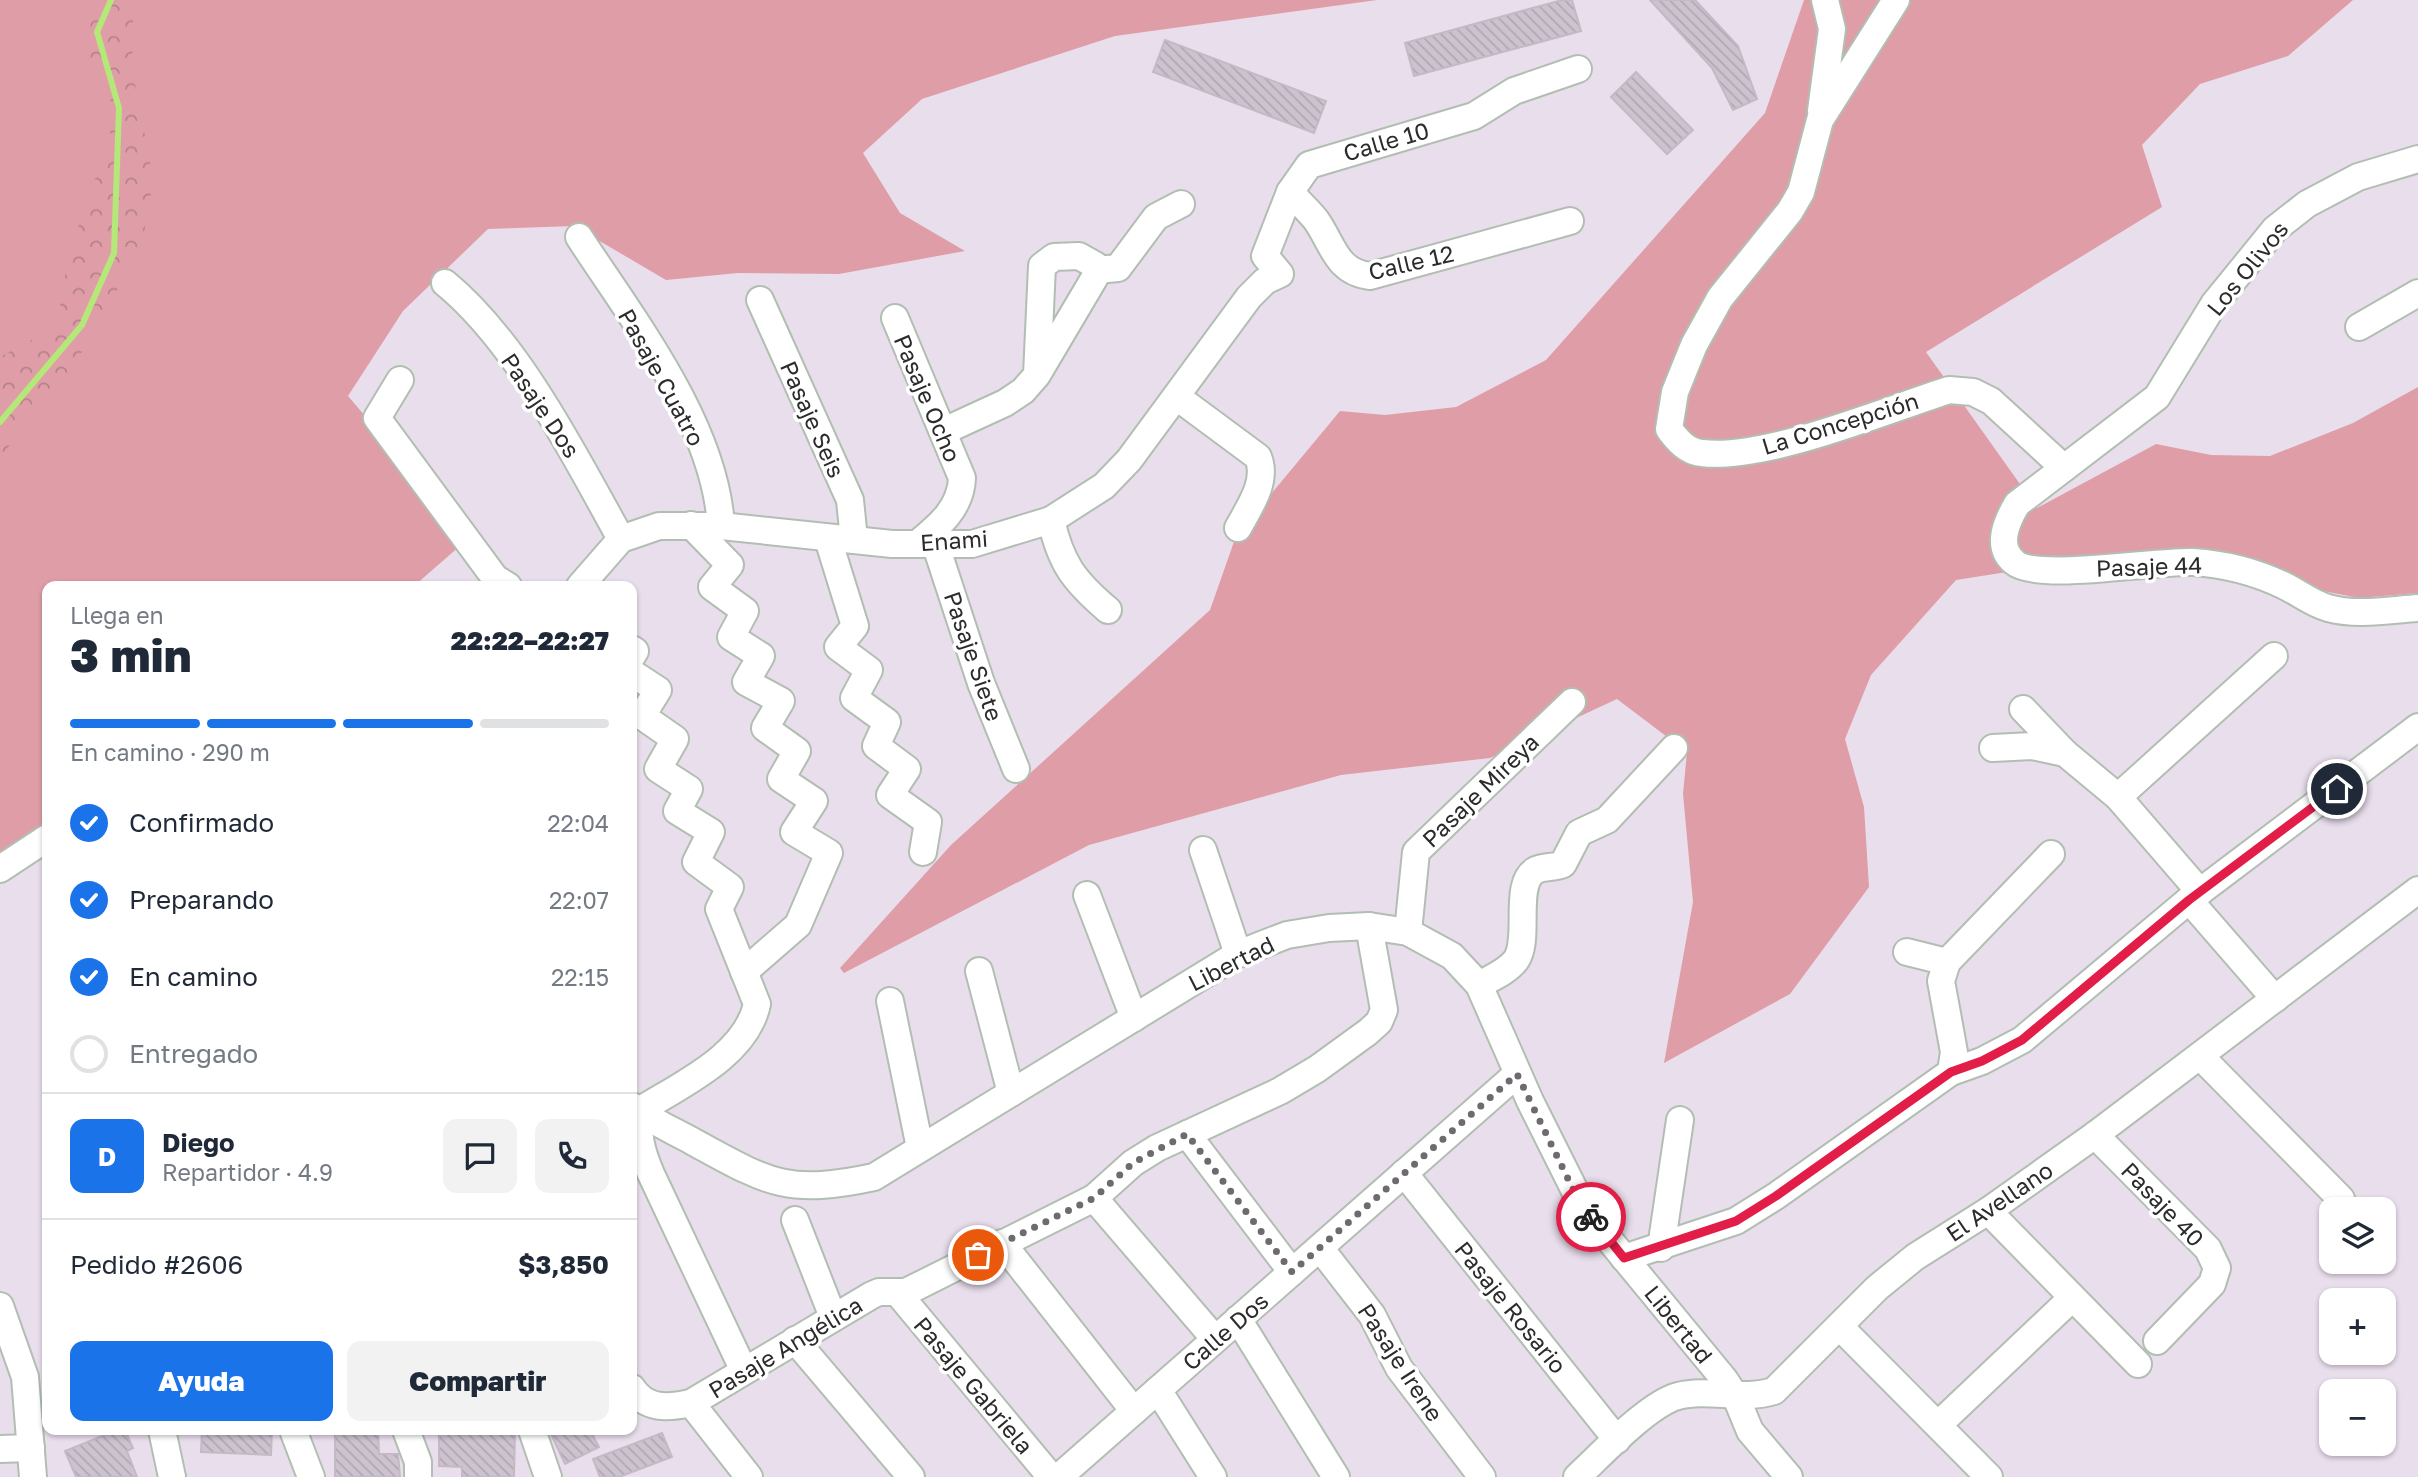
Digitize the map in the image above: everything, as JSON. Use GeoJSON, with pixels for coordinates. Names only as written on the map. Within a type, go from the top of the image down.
{"type":"FeatureCollection","features":[{"type":"Feature","properties":{"kind":"street"},"geometry":{"type":"LineString","coordinates":[[1820,120],[1832,29],[1825,0]]}},
{"type":"Feature","properties":{"kind":"street","name":"La Concepción"},"geometry":{"type":"LineString","coordinates":[[1896,0],[1820,120],[1801,191],[1790,211],[1720,298],[1700,333],[1675,392],[1669,429],[1688,449],[1702,453],[1765,449],[1949,390],[1973,392],[1991,401],[2064,468]]}},
{"type":"Feature","properties":{"kind":"street","name":"Calle 10"},"geometry":{"type":"LineString","coordinates":[[1280,274],[1265,256],[1290,192],[1309,165],[1474,116],[1514,92],[1543,79],[1567,76],[1578,69]]}},
{"type":"Feature","properties":{"kind":"street","name":"Los Olivos"},"geometry":{"type":"LineString","coordinates":[[2064,468],[2150,403],[2165,386],[2214,304],[2275,229],[2307,204],[2358,177],[2418,159]]}},
{"type":"Feature","properties":{"kind":"street","name":"Calle 12"},"geometry":{"type":"LineString","coordinates":[[1290,192],[1316,220],[1343,267],[1370,276],[1570,221]]}},
{"type":"Feature","properties":{"kind":"street"},"geometry":{"type":"LineString","coordinates":[[1097,270],[1118,268],[1156,217],[1181,204]]}},
{"type":"Feature","properties":{"kind":"street","name":"Pasaje Cuatro"},"geometry":{"type":"LineString","coordinates":[[579,237],[661,366],[698,436],[719,494],[721,526]]}},
{"type":"Feature","properties":{"kind":"street"},"geometry":{"type":"LineString","coordinates":[[944,431],[1005,403],[1023,391],[1037,375],[1090,290],[1097,270],[1095,265],[1079,257],[1054,257],[1042,266],[1037,375]]}},
{"type":"Feature","properties":{"kind":"street","name":"Enami"},"geometry":{"type":"LineString","coordinates":[[621,539],[659,526],[691,525],[828,539],[972,544],[1051,520],[1104,486],[1129,460],[1249,298],[1265,281],[1280,274]]}},
{"type":"Feature","properties":{"kind":"street","name":"Pasaje Dos"},"geometry":{"type":"LineString","coordinates":[[445,283],[466,300],[532,386],[621,539]]}},
{"type":"Feature","properties":{"kind":"street"},"geometry":{"type":"LineString","coordinates":[[2359,327],[2418,293]]}},
{"type":"Feature","properties":{"kind":"street","name":"Pasaje Seis"},"geometry":{"type":"LineString","coordinates":[[760,300],[850,500],[854,540]]}},
{"type":"Feature","properties":{"kind":"street","name":"Pasaje Ocho"},"geometry":{"type":"LineString","coordinates":[[895,318],[962,478],[962,491],[950,513],[926,543]]}},
{"type":"Feature","properties":{"kind":"street"},"geometry":{"type":"LineString","coordinates":[[400,380],[377,418],[500,581]]}},
{"type":"Feature","properties":{"kind":"street"},"geometry":{"type":"LineString","coordinates":[[1177,397],[1258,457],[1262,467],[1261,477],[1238,528]]}},
{"type":"Feature","properties":{"kind":"street","name":"Pasaje 44"},"geometry":{"type":"LineString","coordinates":[[2064,468],[2017,504],[2006,524],[2005,548],[2012,561],[2023,568],[2038,570],[2193,562],[2250,571],[2324,607],[2343,611],[2418,608]]}},
{"type":"Feature","properties":{"kind":"street"},"geometry":{"type":"LineString","coordinates":[[1051,520],[1058,550],[1077,583],[1108,610]]}},
{"type":"Feature","properties":{"kind":"street"},"geometry":{"type":"LineString","coordinates":[[691,525],[730,565],[712,587],[745,611],[731,637],[761,656],[746,682],[781,701],[765,728],[797,751],[780,779],[814,801],[794,832],[829,853],[798,925],[744,972]]}},
{"type":"Feature","properties":{"kind":"street"},"geometry":{"type":"LineString","coordinates":[[584,581],[621,539]]}},
{"type":"Feature","properties":{"kind":"street"},"geometry":{"type":"LineString","coordinates":[[828,539],[855,626],[838,648],[869,670],[854,698],[887,722],[876,746],[907,769],[890,795],[928,822],[923,852]]}},
{"type":"Feature","properties":{"kind":"street","name":"Pasaje Siete"},"geometry":{"type":"LineString","coordinates":[[926,543],[1016,769]]}},
{"type":"Feature","properties":{"kind":"street"},"geometry":{"type":"LineString","coordinates":[[2118,797],[2274,656]]}},
{"type":"Feature","properties":{"kind":"street"},"geometry":{"type":"LineString","coordinates":[[637,676],[658,690],[642,716],[675,739],[658,769],[689,789],[677,811],[711,832],[696,862],[730,887],[719,909],[757,1004],[755,1016],[742,1037],[698,1074],[637,1107]]}},
{"type":"Feature","properties":{"kind":"street","name":"Pasaje Mireya"},"geometry":{"type":"LineString","coordinates":[[1408,932],[1416,852],[1572,702]]}},
{"type":"Feature","properties":{"kind":"street"},"geometry":{"type":"LineString","coordinates":[[2023,709],[2065,753],[2118,797],[2276,999]]}},
{"type":"Feature","properties":{"kind":"street"},"geometry":{"type":"LineString","coordinates":[[1624,1258],[1661,1248],[1736,1221],[1776,1196],[1951,1072],[1982,1061],[2022,1040],[2194,896],[2418,727]]}},
{"type":"Feature","properties":{"kind":"street"},"geometry":{"type":"LineString","coordinates":[[1993,748],[2032,746],[2065,753]]}},
{"type":"Feature","properties":{"kind":"street"},"geometry":{"type":"LineString","coordinates":[[1479,985],[1504,971],[1521,951],[1524,891],[1532,875],[1537,870],[1563,864],[1579,832],[1606,820],[1674,748]]}},
{"type":"Feature","properties":{"kind":"street"},"geometry":{"type":"LineString","coordinates":[[0,869],[42,841]]}},
{"type":"Feature","properties":{"kind":"street"},"geometry":{"type":"LineString","coordinates":[[1203,850],[1238,954]]}},
{"type":"Feature","properties":{"kind":"street"},"geometry":{"type":"LineString","coordinates":[[1951,1072],[1954,1052],[1941,981],[1947,962],[2051,854]]}},
{"type":"Feature","properties":{"kind":"street","name":"El Avellano"},"geometry":{"type":"LineString","coordinates":[[1584,1475],[1617,1440],[1660,1404],[1679,1396],[1757,1396],[1774,1391],[1877,1288],[1915,1257],[1988,1211],[2095,1135],[2418,890]]}},
{"type":"Feature","properties":{"kind":"street"},"geometry":{"type":"LineString","coordinates":[[1087,895],[1133,1018]]}},
{"type":"Feature","properties":{"kind":"street","name":"Libertad"},"geometry":{"type":"LineString","coordinates":[[637,1109],[752,1175],[781,1184],[830,1186],[873,1177],[1238,954],[1287,935],[1329,928],[1369,926],[1408,932],[1452,956],[1479,985],[1517,1074],[1584,1209],[1736,1397],[1750,1431],[1789,1477]]}},
{"type":"Feature","properties":{"kind":"street","name":"Pasaje Angélica"},"geometry":{"type":"LineString","coordinates":[[691,1403],[879,1292],[906,1292],[1094,1198],[1133,1163],[1187,1134],[1280,1091],[1318,1069],[1380,1022],[1384,1010],[1369,926]]}},
{"type":"Feature","properties":{"kind":"street"},"geometry":{"type":"LineString","coordinates":[[1907,952],[1947,962]]}},
{"type":"Feature","properties":{"kind":"street"},"geometry":{"type":"LineString","coordinates":[[979,971],[1011,1093]]}},
{"type":"Feature","properties":{"kind":"street"},"geometry":{"type":"LineString","coordinates":[[890,1001],[920,1148]]}},
{"type":"Feature","properties":{"kind":"street"},"geometry":{"type":"LineString","coordinates":[[2201,1057],[2339,1197]]}},
{"type":"Feature","properties":{"kind":"street","name":"Calle Dos"},"geometry":{"type":"LineString","coordinates":[[1059,1477],[1517,1074]]}},
{"type":"Feature","properties":{"kind":"street"},"geometry":{"type":"LineString","coordinates":[[1661,1248],[1680,1120]]}},
{"type":"Feature","properties":{"kind":"street"},"geometry":{"type":"LineString","coordinates":[[637,1121],[646,1162],[744,1371]]}},
{"type":"Feature","properties":{"kind":"street"},"geometry":{"type":"LineString","coordinates":[[1187,1134],[1292,1272]]}},
{"type":"Feature","properties":{"kind":"street","name":"Pasaje 40"},"geometry":{"type":"LineString","coordinates":[[2095,1135],[2208,1250],[2217,1268],[2211,1284],[2157,1341]]}},
{"type":"Feature","properties":{"kind":"street","name":"Pasaje Rosario"},"geometry":{"type":"LineString","coordinates":[[1404,1173],[1617,1440]]}},
{"type":"Feature","properties":{"kind":"street"},"geometry":{"type":"LineString","coordinates":[[1094,1198],[1215,1339]]}},
{"type":"Feature","properties":{"kind":"street"},"geometry":{"type":"LineString","coordinates":[[1988,1211],[2138,1364]]}},
{"type":"Feature","properties":{"kind":"street"},"geometry":{"type":"LineString","coordinates":[[795,1220],[833,1317]]}},
{"type":"Feature","properties":{"kind":"street"},"geometry":{"type":"LineString","coordinates":[[1002,1243],[1134,1411]]}},
{"type":"Feature","properties":{"kind":"street","name":"Pasaje Irene"},"geometry":{"type":"LineString","coordinates":[[1320,1248],[1372,1315],[1399,1368],[1482,1477]]}},
{"type":"Feature","properties":{"kind":"street","name":"Pasaje Gabriela"},"geometry":{"type":"LineString","coordinates":[[897,1292],[1051,1477]]}},
{"type":"Feature","properties":{"kind":"street"},"geometry":{"type":"LineString","coordinates":[[1939,1424],[2072,1297]]}},
{"type":"Feature","properties":{"kind":"street"},"geometry":{"type":"LineString","coordinates":[[0,1306],[25,1377],[33,1477]]}},
{"type":"Feature","properties":{"kind":"street"},"geometry":{"type":"LineString","coordinates":[[1238,1319],[1336,1477]]}},
{"type":"Feature","properties":{"kind":"street"},"geometry":{"type":"LineString","coordinates":[[1840,1327],[1989,1477]]}},
{"type":"Feature","properties":{"kind":"street"},"geometry":{"type":"LineString","coordinates":[[796,1340],[911,1477]]}},
{"type":"Feature","properties":{"kind":"street"},"geometry":{"type":"LineString","coordinates":[[1158,1390],[1213,1477]]}},
{"type":"Feature","properties":{"kind":"street"},"geometry":{"type":"LineString","coordinates":[[637,1396],[655,1406],[667,1408],[691,1403],[749,1477]]}},
{"type":"Feature","properties":{"kind":"street"},"geometry":{"type":"LineString","coordinates":[[163,1435],[172,1477]]}},
{"type":"Feature","properties":{"kind":"street"},"geometry":{"type":"LineString","coordinates":[[295,1435],[311,1477]]}},
{"type":"Feature","properties":{"kind":"street"},"geometry":{"type":"LineString","coordinates":[[408,1435],[418,1462],[418,1477]]}},
{"type":"Feature","properties":{"kind":"street"},"geometry":{"type":"LineString","coordinates":[[534,1435],[548,1477]]}},
{"type":"Feature","properties":{"kind":"street"},"geometry":{"type":"LineString","coordinates":[[0,1449],[31,1448]]}},
{"type":"Feature","properties":{"kind":"green space"},"geometry":{"type":"Polygon","coordinates":[[[0,0],[1377,0],[1115,36],[922,99],[863,153],[900,213],[965,251],[839,274],[738,273],[666,280],[574,226],[488,229],[403,311],[348,396],[469,538],[420,581],[42,581],[42,837],[0,862],[0,0]]]}},
{"type":"Feature","properties":{"kind":"green space"},"geometry":{"type":"Polygon","coordinates":[[[87,0],[136,0],[131,36],[137,105],[150,154],[151,199],[142,242],[99,326],[66,376],[0,457],[0,357],[44,333],[58,320],[63,284],[81,216],[110,140],[111,102],[92,62],[82,24],[87,0]]]}},
{"type":"Feature","properties":{"kind":"green space"},"geometry":{"type":"Polygon","coordinates":[[[1804,0],[2353,0],[2288,56],[2200,84],[2142,145],[2162,207],[1926,352],[2037,508],[2156,444],[2211,455],[2270,456],[2353,423],[2418,387],[2418,593],[2359,598],[2247,576],[2251,571],[2139,551],[1956,580],[1871,675],[1845,739],[1864,807],[1869,887],[1790,994],[1664,1063],[1693,902],[1683,794],[1687,752],[1617,699],[1490,758],[1341,775],[1089,845],[844,973],[840,968],[951,845],[1210,610],[1236,536],[1340,411],[1385,415],[1456,407],[1546,360],[1765,113],[1804,0]]]}},
{"type":"Feature","properties":{"kind":"building"},"geometry":{"type":"Polygon","coordinates":[[[1562,0],[1572,0],[1581,31],[1414,76],[1405,43],[1562,0]]]}},
{"type":"Feature","properties":{"kind":"building"},"geometry":{"type":"Polygon","coordinates":[[[1650,0],[1695,0],[1738,46],[1757,99],[1733,110],[1712,68],[1650,0]]]}},
{"type":"Feature","properties":{"kind":"building"},"geometry":{"type":"Polygon","coordinates":[[[1165,40],[1326,101],[1314,133],[1153,72],[1165,40]]]}},
{"type":"Feature","properties":{"kind":"building"},"geometry":{"type":"Polygon","coordinates":[[[1636,72],[1693,130],[1667,154],[1611,97],[1636,72]]]}},
{"type":"Feature","properties":{"kind":"building"},"geometry":{"type":"Polygon","coordinates":[[[662,1433],[672,1457],[619,1477],[600,1477],[593,1459],[662,1433]]]}},
{"type":"Feature","properties":{"kind":"building"},"geometry":{"type":"Polygon","coordinates":[[[105,1435],[127,1435],[133,1448],[127,1451],[137,1477],[76,1477],[65,1451],[105,1435]]]}},
{"type":"Feature","properties":{"kind":"building"},"geometry":{"type":"Polygon","coordinates":[[[202,1435],[272,1435],[271,1455],[201,1452],[202,1435]]]}},
{"type":"Feature","properties":{"kind":"building"},"geometry":{"type":"Polygon","coordinates":[[[335,1435],[378,1435],[379,1454],[398,1454],[400,1477],[335,1477],[335,1435]]]}},
{"type":"Feature","properties":{"kind":"building"},"geometry":{"type":"Polygon","coordinates":[[[439,1435],[515,1435],[514,1477],[462,1477],[462,1467],[439,1466],[439,1435]]]}},
{"type":"Feature","properties":{"kind":"building"},"geometry":{"type":"Polygon","coordinates":[[[551,1435],[593,1435],[599,1447],[565,1464],[551,1435]]]}},
{"type":"Feature","properties":{"kind":"waterway"},"geometry":{"type":"LineString","coordinates":[[0,422],[82,325],[114,253],[119,108],[97,32],[111,0]]}},
{"type":"Feature","properties":{"kind":"way so far"},"geometry":{"type":"LineString","coordinates":[[978,1255],[1094,1198],[1133,1163],[1187,1134],[1292,1272],[1517,1074],[1573,1189],[1591,1217]]}},
{"type":"Feature","properties":{"kind":"route"},"geometry":{"type":"LineString","coordinates":[[1591,1217],[1624,1258],[1661,1248],[1736,1221],[1776,1196],[1951,1072],[1982,1061],[2022,1040],[2189,900],[2337,789]]}}]}
